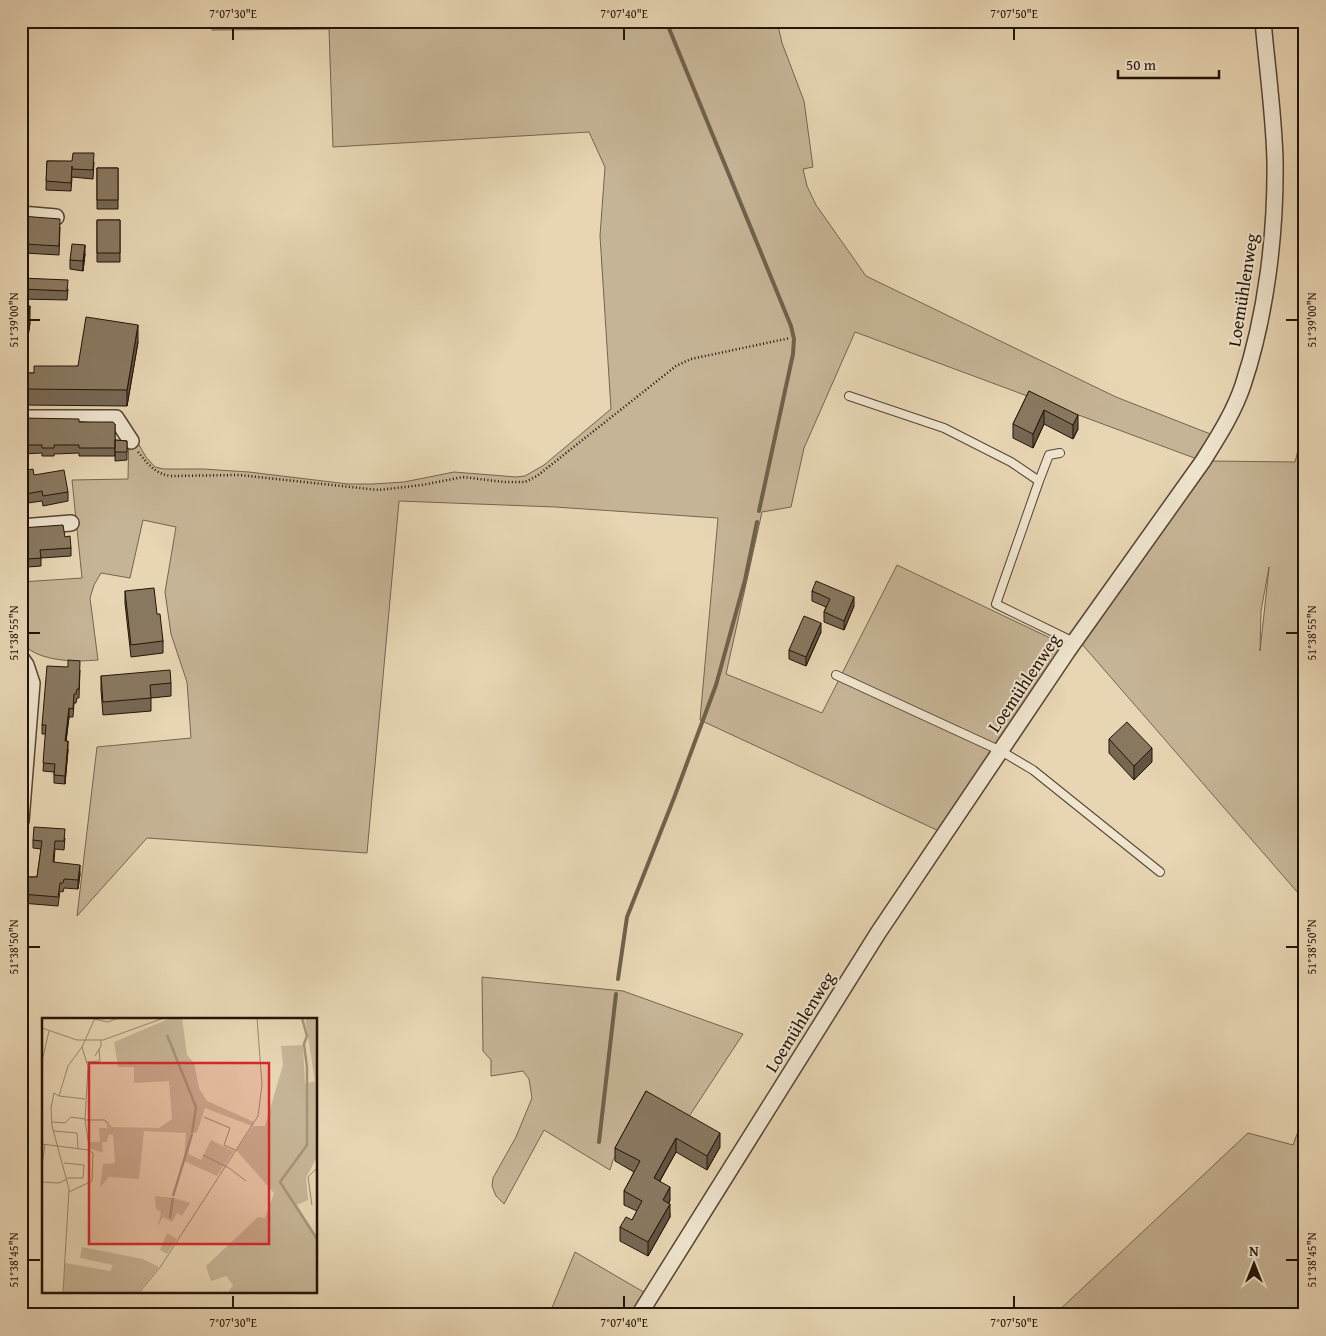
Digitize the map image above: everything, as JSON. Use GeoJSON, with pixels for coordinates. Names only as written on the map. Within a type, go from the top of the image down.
{"type":"FeatureCollection","features":[{"type":"Feature","properties":{"kind":"street","name":"Loemühlenweg"},"geometry":{"type":"LineString","coordinates":[[639,1315],[878,933],[1074,642],[1203,462],[1222,430],[1243,386],[1260,327],[1269,267],[1275,161],[1263,21]]}},
{"type":"Feature","properties":{"kind":"street"},"geometry":{"type":"LineString","coordinates":[[21,214],[56,217]]}},
{"type":"Feature","properties":{"kind":"street"},"geometry":{"type":"LineString","coordinates":[[21,418],[116,418],[130,441]]}},
{"type":"Feature","properties":{"kind":"street"},"geometry":{"type":"LineString","coordinates":[[21,526],[71,523]]}},
{"type":"Feature","properties":{"kind":"street"},"geometry":{"type":"LineString","coordinates":[[21,658],[26,665],[32,683],[21,821]]}},
{"type":"Feature","properties":{"kind":"lane"},"geometry":{"type":"LineString","coordinates":[[849,396],[944,428],[1011,462],[1038,481]]}},
{"type":"Feature","properties":{"kind":"lane"},"geometry":{"type":"LineString","coordinates":[[1060,453],[1049,455],[1038,481],[996,604],[1074,642]]}},
{"type":"Feature","properties":{"kind":"lane"},"geometry":{"type":"LineString","coordinates":[[836,675],[1001,751],[1033,770],[1160,872]]}},
{"type":"Feature","properties":{"kind":"path"},"geometry":{"type":"LineString","coordinates":[[130,441],[150,467],[161,475],[239,476],[379,490],[422,485],[463,477],[504,482],[525,482],[537,476],[676,366],[691,359],[790,338]]}},
{"type":"Feature","properties":{"kind":"shaded area"},"geometry":{"type":"Polygon","coordinates":[[[211,21],[777,21],[782,43],[804,101],[813,167],[803,169],[807,186],[816,205],[866,276],[1116,397],[1213,435],[1197,459],[855,332],[804,448],[791,507],[762,512],[726,674],[822,713],[897,565],[1067,646],[941,832],[700,720],[718,518],[555,507],[399,501],[367,853],[147,838],[77,916],[97,747],[191,738],[187,682],[171,634],[165,592],[176,527],[143,520],[130,578],[101,573],[94,585],[90,598],[98,660],[68,661],[47,657],[38,654],[21,643],[21,582],[82,578],[72,480],[128,479],[129,427],[146,457],[155,467],[164,469],[249,472],[348,484],[404,482],[454,472],[516,477],[525,476],[544,465],[611,409],[600,236],[605,167],[589,132],[333,147],[329,29],[212,30],[211,21]]]}},
{"type":"Feature","properties":{"kind":"shaded area"},"geometry":{"type":"Polygon","coordinates":[[[1305,423],[1305,901],[1081,643],[1209,461],[1295,462],[1305,423]],[[1269,567],[1261,611],[1260,651],[1269,567]]]}},
{"type":"Feature","properties":{"kind":"shaded area"},"geometry":{"type":"Polygon","coordinates":[[[482,977],[623,991],[743,1034],[684,1124],[644,1103],[613,1160],[610,1170],[544,1130],[504,1204],[496,1196],[492,1186],[493,1178],[516,1137],[532,1098],[529,1079],[523,1071],[491,1076],[491,1060],[483,1051],[482,977]]]}},
{"type":"Feature","properties":{"kind":"shaded area"},"geometry":{"type":"Polygon","coordinates":[[[1305,1113],[1305,1315],[1054,1315],[1248,1133],[1293,1145],[1305,1113]]]}},
{"type":"Feature","properties":{"kind":"shaded area"},"geometry":{"type":"Polygon","coordinates":[[[575,1252],[647,1294],[634,1315],[549,1315],[575,1252]]]}},
{"type":"Feature","properties":{"kind":"building"},"geometry":{"type":"Polygon","coordinates":[[[73,153],[94,153],[93,170],[72,169],[72,166],[71,183],[46,181],[47,161],[72,161],[73,153]]]}},
{"type":"Feature","properties":{"kind":"building"},"geometry":{"type":"Polygon","coordinates":[[[21,162],[24,162],[23,183],[21,183],[21,162]]]}},
{"type":"Feature","properties":{"kind":"building"},"geometry":{"type":"Polygon","coordinates":[[[97,168],[118,168],[118,200],[97,200],[97,168]]]}},
{"type":"Feature","properties":{"kind":"building"},"geometry":{"type":"Polygon","coordinates":[[[21,216],[60,219],[59,246],[24,244],[24,240],[21,239],[21,216]]]}},
{"type":"Feature","properties":{"kind":"building"},"geometry":{"type":"Polygon","coordinates":[[[97,220],[120,220],[120,253],[97,253],[97,220]]]}},
{"type":"Feature","properties":{"kind":"building"},"geometry":{"type":"Polygon","coordinates":[[[72,244],[85,245],[83,261],[70,260],[72,244]]]}},
{"type":"Feature","properties":{"kind":"building"},"geometry":{"type":"Polygon","coordinates":[[[21,278],[68,280],[67,291],[21,289],[21,278]]]}},
{"type":"Feature","properties":{"kind":"building"},"geometry":{"type":"Polygon","coordinates":[[[21,305],[30,306],[24,346],[21,345],[21,305]]]}},
{"type":"Feature","properties":{"kind":"building"},"geometry":{"type":"Polygon","coordinates":[[[86,317],[138,325],[127,390],[21,389],[21,373],[34,373],[34,366],[78,366],[86,317]]]}},
{"type":"Feature","properties":{"kind":"building"},"geometry":{"type":"Polygon","coordinates":[[[1029,391],[1078,415],[1073,425],[1044,410],[1033,434],[1013,424],[1029,391]]]}},
{"type":"Feature","properties":{"kind":"building"},"geometry":{"type":"Polygon","coordinates":[[[21,418],[79,419],[79,422],[113,422],[115,424],[115,448],[79,448],[79,445],[54,445],[54,448],[42,448],[42,445],[21,445],[21,418]]]}},
{"type":"Feature","properties":{"kind":"building"},"geometry":{"type":"Polygon","coordinates":[[[115,440],[127,441],[127,452],[115,452],[115,440]]]}},
{"type":"Feature","properties":{"kind":"building"},"geometry":{"type":"Polygon","coordinates":[[[33,469],[34,475],[64,470],[68,492],[43,496],[42,491],[21,495],[21,471],[33,469]]]}},
{"type":"Feature","properties":{"kind":"building"},"geometry":{"type":"Polygon","coordinates":[[[63,525],[65,537],[70,536],[71,548],[40,550],[41,558],[28,559],[28,551],[21,551],[21,528],[63,525]]]}},
{"type":"Feature","properties":{"kind":"building"},"geometry":{"type":"Polygon","coordinates":[[[816,581],[854,597],[844,621],[824,612],[830,599],[812,591],[816,581]]]}},
{"type":"Feature","properties":{"kind":"building"},"geometry":{"type":"Polygon","coordinates":[[[154,588],[157,614],[160,614],[163,641],[131,645],[125,591],[154,588]]]}},
{"type":"Feature","properties":{"kind":"building"},"geometry":{"type":"Polygon","coordinates":[[[804,616],[821,623],[806,657],[789,650],[804,616]]]}},
{"type":"Feature","properties":{"kind":"building"},"geometry":{"type":"Polygon","coordinates":[[[68,660],[80,661],[79,689],[74,694],[73,709],[69,708],[65,741],[68,741],[65,776],[54,775],[55,764],[43,763],[46,725],[42,725],[47,666],[68,667],[68,660]]]}},
{"type":"Feature","properties":{"kind":"building"},"geometry":{"type":"Polygon","coordinates":[[[170,670],[171,683],[150,685],[151,698],[103,702],[101,676],[170,670]]]}},
{"type":"Feature","properties":{"kind":"building"},"geometry":{"type":"Polygon","coordinates":[[[1127,722],[1152,748],[1134,766],[1109,739],[1127,722]]]}},
{"type":"Feature","properties":{"kind":"building"},"geometry":{"type":"Polygon","coordinates":[[[34,827],[65,829],[64,841],[55,841],[53,862],[80,865],[78,880],[64,879],[63,883],[60,883],[58,897],[21,894],[21,877],[37,877],[42,841],[33,840],[34,827]]]}},
{"type":"Feature","properties":{"kind":"building"},"geometry":{"type":"Polygon","coordinates":[[[646,1091],[720,1133],[707,1156],[676,1138],[654,1178],[670,1187],[663,1200],[670,1204],[648,1242],[620,1227],[626,1217],[632,1220],[642,1201],[624,1191],[640,1161],[615,1148],[646,1091]]]}},
{"type":"Feature","properties":{"kind":"waterway"},"geometry":{"type":"LineString","coordinates":[[666,21],[791,326],[794,339],[793,354],[759,511]]}},
{"type":"Feature","properties":{"kind":"waterway"},"geometry":{"type":"LineString","coordinates":[[618,979],[627,917],[716,685],[745,580],[757,522]]}},
{"type":"Feature","properties":{"kind":"waterway"},"geometry":{"type":"LineString","coordinates":[[599,1142],[616,994]]}}]}
